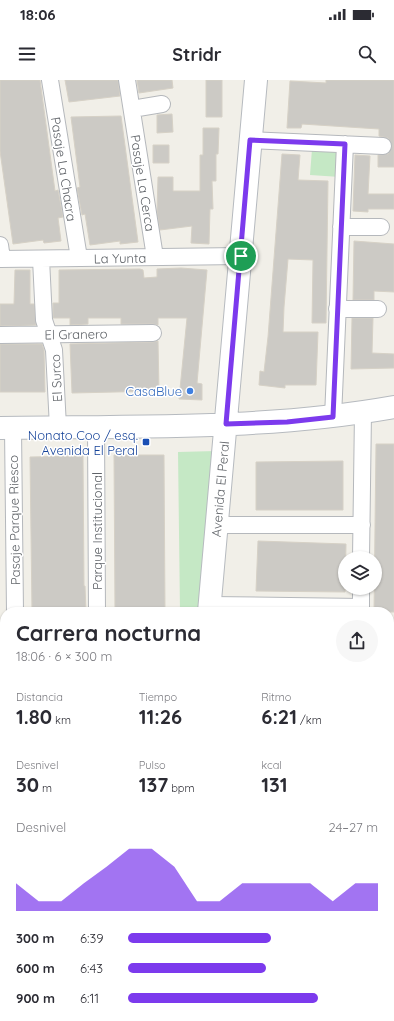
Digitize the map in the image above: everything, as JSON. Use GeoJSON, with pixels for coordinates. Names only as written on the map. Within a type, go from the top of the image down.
{"type":"FeatureCollection","features":[{"type":"Feature","properties":{"kind":"street","name":"Pasaje La Chacra"},"geometry":{"type":"LineString","coordinates":[[50,80],[78,258]]}},
{"type":"Feature","properties":{"kind":"street","name":"Pasaje La Cerca"},"geometry":{"type":"LineString","coordinates":[[127,80],[155,257]]}},
{"type":"Feature","properties":{"kind":"street","name":"Avenida El Peral"},"geometry":{"type":"LineString","coordinates":[[209,607],[256,80]]}},
{"type":"Feature","properties":{"kind":"street"},"geometry":{"type":"LineString","coordinates":[[132,109],[162,104]]}},
{"type":"Feature","properties":{"kind":"street"},"geometry":{"type":"LineString","coordinates":[[250,140],[383,146]]}},
{"type":"Feature","properties":{"kind":"street"},"geometry":{"type":"LineString","coordinates":[[333,417],[345,144]]}},
{"type":"Feature","properties":{"kind":"street"},"geometry":{"type":"LineString","coordinates":[[341,227],[381,228]]}},
{"type":"Feature","properties":{"kind":"street","name":"La Yunta"},"geometry":{"type":"LineString","coordinates":[[1,255],[41,259],[241,256]]}},
{"type":"Feature","properties":{"kind":"street","name":"El Surco"},"geometry":{"type":"LineString","coordinates":[[41,259],[44,320],[54,350],[58,427]]}},
{"type":"Feature","properties":{"kind":"street"},"geometry":{"type":"LineString","coordinates":[[337,309],[378,309]]}},
{"type":"Feature","properties":{"kind":"street","name":"El Granero"},"geometry":{"type":"LineString","coordinates":[[0,335],[153,333]]}},
{"type":"Feature","properties":{"kind":"street"},"geometry":{"type":"LineString","coordinates":[[6,428],[287,422],[333,417],[394,407]]}},
{"type":"Feature","properties":{"kind":"street"},"geometry":{"type":"LineString","coordinates":[[361,551],[363,412]]}},
{"type":"Feature","properties":{"kind":"street","name":"Parque Institucional"},"geometry":{"type":"LineString","coordinates":[[96,426],[97,607]]}},
{"type":"Feature","properties":{"kind":"street","name":"Pasaje Parque Riesco"},"geometry":{"type":"LineString","coordinates":[[6,428],[15,607]]}},
{"type":"Feature","properties":{"kind":"street"},"geometry":{"type":"LineString","coordinates":[[217,525],[362,526]]}},
{"type":"Feature","properties":{"kind":"street"},"geometry":{"type":"LineString","coordinates":[[361,595],[361,607]]}},
{"type":"Feature","properties":{"kind":"green space"},"geometry":{"type":"Polygon","coordinates":[[[312,149],[342,151],[340,177],[310,175],[312,149]]]}},
{"type":"Feature","properties":{"kind":"green space"},"geometry":{"type":"Polygon","coordinates":[[[216,451],[200,607],[180,607],[178,452],[216,451]]]}},
{"type":"Feature","properties":{"kind":"building"},"geometry":{"type":"Polygon","coordinates":[[[0,80],[40,80],[55,191],[58,190],[63,217],[58,218],[61,241],[44,243],[43,240],[13,244],[0,151],[0,80]]]}},
{"type":"Feature","properties":{"kind":"building"},"geometry":{"type":"Polygon","coordinates":[[[65,80],[118,80],[120,96],[69,102],[65,80]]]}},
{"type":"Feature","properties":{"kind":"building"},"geometry":{"type":"Polygon","coordinates":[[[137,80],[172,80],[173,88],[139,93],[137,80]]]}},
{"type":"Feature","properties":{"kind":"building"},"geometry":{"type":"Polygon","coordinates":[[[206,80],[222,80],[222,117],[206,117],[206,80]]]}},
{"type":"Feature","properties":{"kind":"building"},"geometry":{"type":"Polygon","coordinates":[[[326,80],[394,80],[394,167],[378,167],[378,155],[388,154],[392,146],[388,138],[379,136],[379,129],[302,124],[301,128],[287,128],[290,81],[326,83],[326,80]]]}},
{"type":"Feature","properties":{"kind":"building"},"geometry":{"type":"Polygon","coordinates":[[[172,114],[173,132],[157,133],[157,115],[172,114]]]}},
{"type":"Feature","properties":{"kind":"building"},"geometry":{"type":"Polygon","coordinates":[[[121,116],[138,242],[120,244],[120,241],[90,245],[85,214],[82,215],[77,188],[80,187],[71,117],[121,116]]]}},
{"type":"Feature","properties":{"kind":"building"},"geometry":{"type":"Polygon","coordinates":[[[203,128],[219,128],[218,154],[216,154],[216,181],[212,181],[213,209],[210,209],[209,244],[191,243],[192,226],[160,230],[157,212],[158,177],[173,177],[173,191],[200,191],[200,155],[203,155],[203,128]]]}},
{"type":"Feature","properties":{"kind":"building"},"geometry":{"type":"Polygon","coordinates":[[[153,145],[169,145],[169,163],[153,163],[153,145]]]}},
{"type":"Feature","properties":{"kind":"building"},"geometry":{"type":"Polygon","coordinates":[[[282,154],[300,155],[298,180],[328,181],[326,323],[312,323],[313,260],[288,259],[284,307],[283,332],[318,332],[316,385],[285,385],[285,388],[259,385],[260,371],[264,372],[268,337],[282,154]]]}},
{"type":"Feature","properties":{"kind":"building"},"geometry":{"type":"Polygon","coordinates":[[[355,155],[370,156],[368,194],[394,194],[394,209],[368,209],[368,212],[353,211],[355,155]]]}},
{"type":"Feature","properties":{"kind":"building"},"geometry":{"type":"Polygon","coordinates":[[[354,241],[394,244],[394,292],[374,291],[374,300],[353,300],[354,241]]]}},
{"type":"Feature","properties":{"kind":"building"},"geometry":{"type":"Polygon","coordinates":[[[181,268],[207,270],[197,383],[202,384],[202,400],[179,399],[187,318],[158,318],[158,325],[121,324],[121,318],[88,318],[88,324],[70,325],[70,318],[53,318],[53,303],[59,303],[59,270],[140,269],[143,270],[144,278],[157,277],[157,269],[181,268]]]}},
{"type":"Feature","properties":{"kind":"building"},"geometry":{"type":"Polygon","coordinates":[[[15,270],[30,270],[30,304],[34,304],[36,325],[0,326],[0,304],[14,304],[15,270]]]}},
{"type":"Feature","properties":{"kind":"building"},"geometry":{"type":"Polygon","coordinates":[[[352,318],[373,318],[372,353],[394,354],[394,368],[351,369],[352,318]]]}},
{"type":"Feature","properties":{"kind":"building"},"geometry":{"type":"Polygon","coordinates":[[[158,341],[159,391],[72,393],[70,344],[158,341]]]}},
{"type":"Feature","properties":{"kind":"building"},"geometry":{"type":"Polygon","coordinates":[[[0,344],[42,344],[44,350],[45,392],[0,392],[0,344]]]}},
{"type":"Feature","properties":{"kind":"building"},"geometry":{"type":"Polygon","coordinates":[[[376,444],[394,444],[394,607],[374,607],[374,595],[382,595],[382,551],[375,551],[376,444]]]}},
{"type":"Feature","properties":{"kind":"building"},"geometry":{"type":"Polygon","coordinates":[[[114,455],[164,455],[165,607],[115,607],[114,455]]]}},
{"type":"Feature","properties":{"kind":"building"},"geometry":{"type":"Polygon","coordinates":[[[83,456],[84,586],[86,607],[32,607],[30,457],[83,456]]]}},
{"type":"Feature","properties":{"kind":"building"},"geometry":{"type":"Polygon","coordinates":[[[343,461],[343,510],[256,510],[256,462],[343,461]]]}},
{"type":"Feature","properties":{"kind":"building"},"geometry":{"type":"Polygon","coordinates":[[[258,541],[346,544],[346,551],[338,551],[338,592],[256,591],[258,541]]]}},
{"type":"Feature","properties":{"kind":"place","name":"CasaBlue"},"geometry":{"type":"Point","coordinates":[190,391]}},
{"type":"Feature","properties":{"kind":"place","name":"Nonato Coo / esq. Avenida El Peral"},"geometry":{"type":"Point","coordinates":[146,442]}},
{"type":"Feature","properties":{"kind":"route"},"geometry":{"type":"LineString","coordinates":[[250,140],[345,144],[333,417],[287,422],[226,424],[241,256],[250,140]]}}]}
